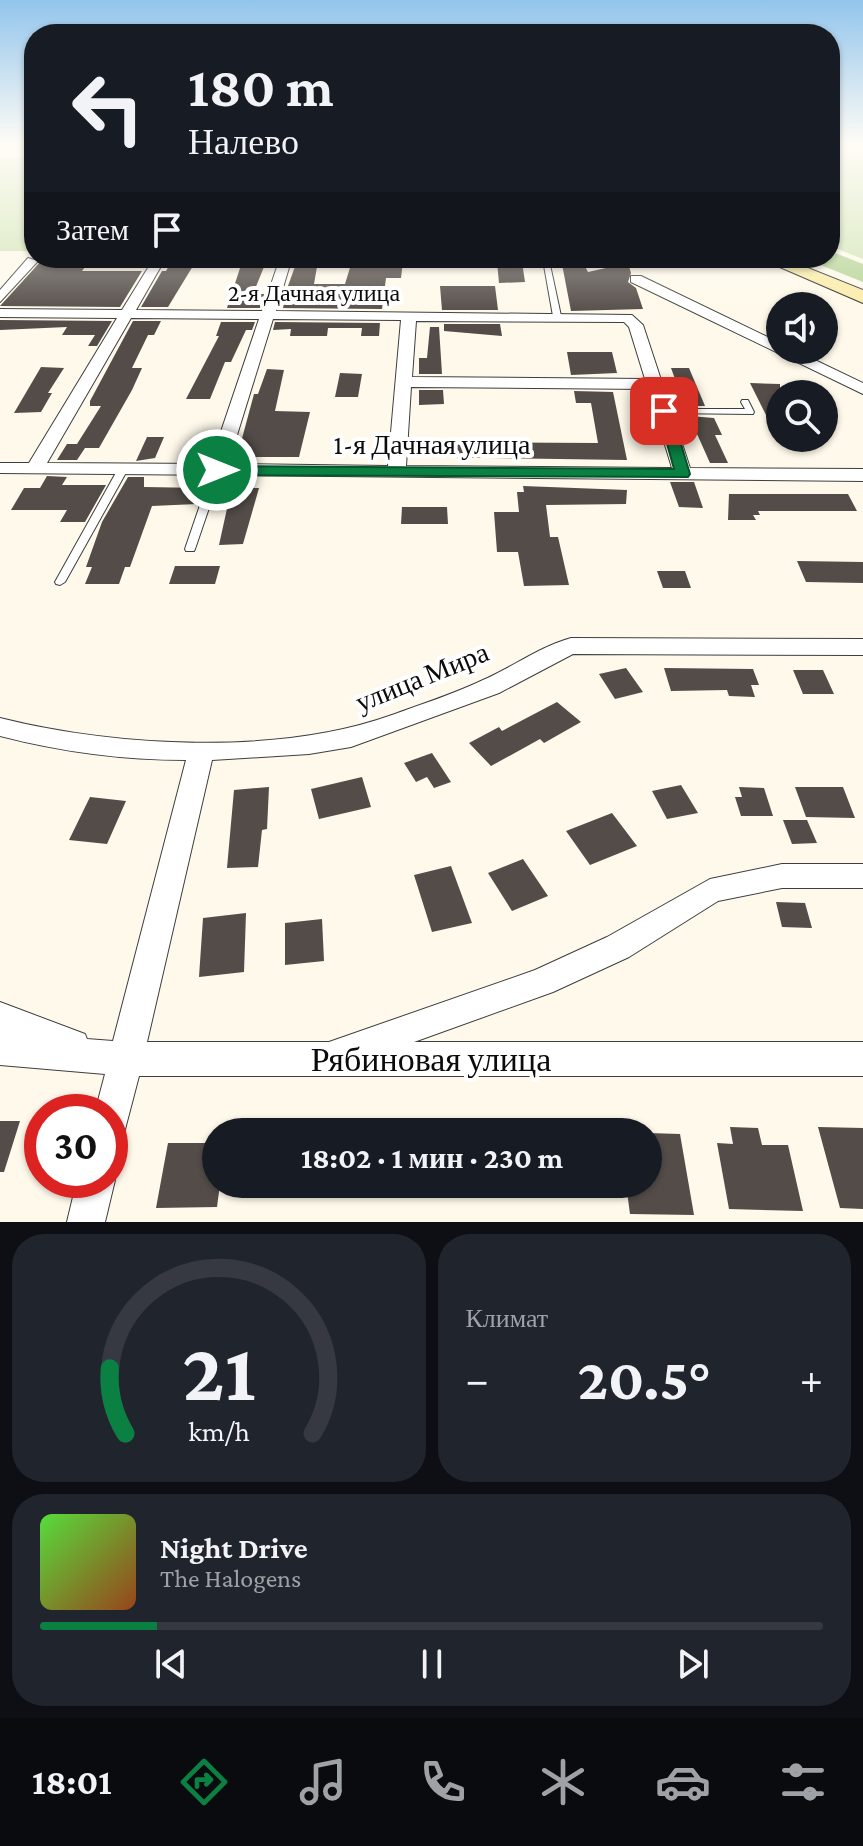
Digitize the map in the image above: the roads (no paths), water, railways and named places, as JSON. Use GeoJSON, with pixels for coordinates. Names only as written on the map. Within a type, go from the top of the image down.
{"type":"FeatureCollection","features":[{"type":"Feature","properties":{"kind":"main road"},"geometry":{"type":"LineString","coordinates":[[792,268],[863,297]]}},
{"type":"Feature","properties":{"kind":"street"},"geometry":{"type":"LineString","coordinates":[[0,298],[26,268]]}},
{"type":"Feature","properties":{"kind":"street"},"geometry":{"type":"LineString","coordinates":[[34,469],[154,268]]}},
{"type":"Feature","properties":{"kind":"street"},"geometry":{"type":"LineString","coordinates":[[217,470],[282,268]]}},
{"type":"Feature","properties":{"kind":"street"},"geometry":{"type":"LineString","coordinates":[[636,279],[766,343]]}},
{"type":"Feature","properties":{"kind":"street","name":"2-я Дачная улица"},"geometry":{"type":"LineString","coordinates":[[0,313],[627,318],[636,325],[656,384]]}},
{"type":"Feature","properties":{"kind":"street"},"geometry":{"type":"LineString","coordinates":[[397,471],[409,315]]}},
{"type":"Feature","properties":{"kind":"street"},"geometry":{"type":"LineString","coordinates":[[810,364],[863,389]]}},
{"type":"Feature","properties":{"kind":"street"},"geometry":{"type":"LineString","coordinates":[[402,382],[656,384],[683,474]]}},
{"type":"Feature","properties":{"kind":"street","name":"1-я Дачная улица"},"geometry":{"type":"LineString","coordinates":[[0,468],[863,475]]}},
{"type":"Feature","properties":{"kind":"street","name":"улица Мира"},"geometry":{"type":"LineString","coordinates":[[0,727],[41,739],[135,751],[201,753],[306,746],[349,738],[484,690],[551,652],[571,646],[863,647]]}},
{"type":"Feature","properties":{"kind":"street"},"geometry":{"type":"LineString","coordinates":[[111,1094],[113,1057],[201,753]]}},
{"type":"Feature","properties":{"kind":"street"},"geometry":{"type":"LineString","coordinates":[[322,1059],[542,982],[618,947],[710,891],[782,876],[863,876]]}},
{"type":"Feature","properties":{"kind":"street"},"geometry":{"type":"LineString","coordinates":[[0,1017],[113,1057]]}},
{"type":"Feature","properties":{"kind":"street","name":"Рябиновая улица"},"geometry":{"type":"LineString","coordinates":[[0,1049],[113,1057],[863,1059]]}},
{"type":"Feature","properties":{"kind":"street"},"geometry":{"type":"LineString","coordinates":[[86,1222],[92,1198]]}},
{"type":"Feature","properties":{"kind":"lane"},"geometry":{"type":"LineString","coordinates":[[548,268],[557,316]]}},
{"type":"Feature","properties":{"kind":"lane"},"geometry":{"type":"LineString","coordinates":[[664,411],[750,412],[745,402]]}},
{"type":"Feature","properties":{"kind":"lane"},"geometry":{"type":"LineString","coordinates":[[60,582],[123,469]]}},
{"type":"Feature","properties":{"kind":"lane"},"geometry":{"type":"LineString","coordinates":[[190,549],[217,470]]}}]}
